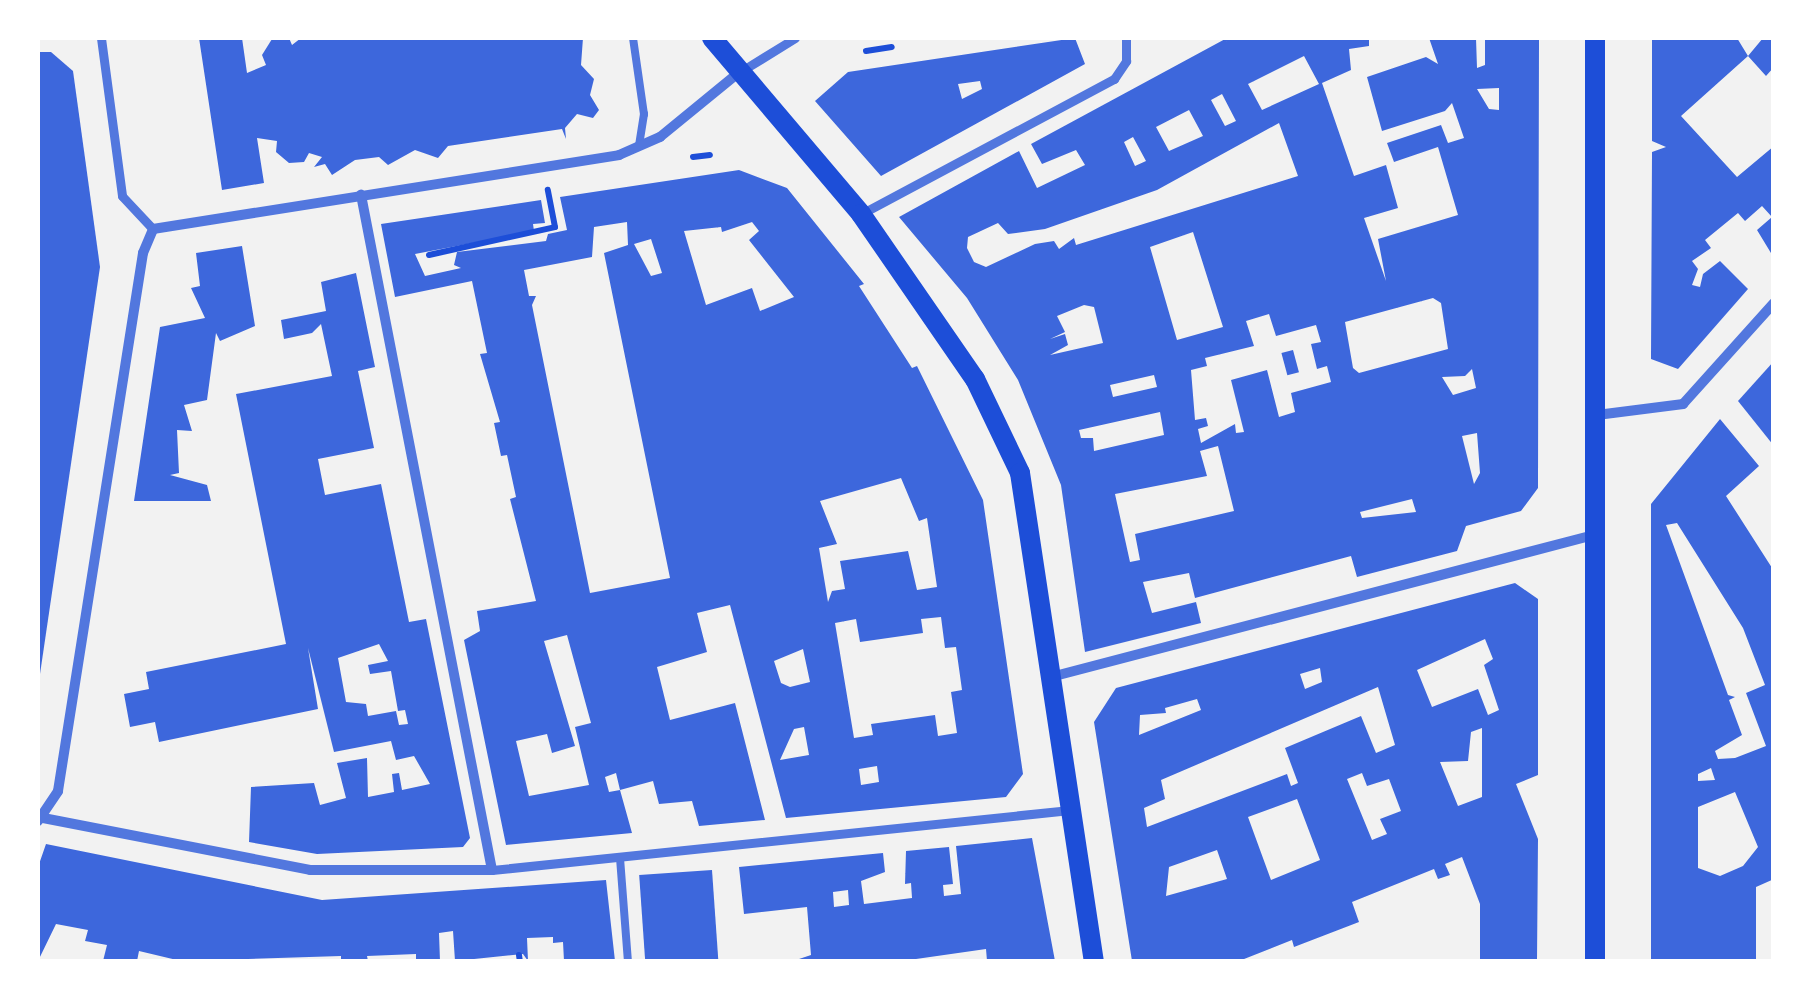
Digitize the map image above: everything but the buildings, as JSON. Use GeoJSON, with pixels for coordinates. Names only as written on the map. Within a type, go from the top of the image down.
{"type":"FeatureCollection","features":[{"type":"Feature","properties":{"kind":"main road"},"geometry":{"type":"LineString","coordinates":[[712,38],[862,214],[975,380],[1020,473],[1094,962]]}},
{"type":"Feature","properties":{"kind":"main road"},"geometry":{"type":"LineString","coordinates":[[1595,38],[1595,962]]}},
{"type":"Feature","properties":{"kind":"street"},"geometry":{"type":"LineString","coordinates":[[101,38],[122,196],[153,230]]}},
{"type":"Feature","properties":{"kind":"street"},"geometry":{"type":"LineString","coordinates":[[153,230],[638,148],[743,70],[795,38]]}},
{"type":"Feature","properties":{"kind":"street"},"geometry":{"type":"LineString","coordinates":[[862,214],[1114,79],[1126,61],[1126,38]]}},
{"type":"Feature","properties":{"kind":"street"},"geometry":{"type":"LineString","coordinates":[[361,196],[492,870]]}},
{"type":"Feature","properties":{"kind":"street"},"geometry":{"type":"LineString","coordinates":[[153,230],[143,253],[58,791],[38,819],[310,870],[492,870],[1070,810]]}},
{"type":"Feature","properties":{"kind":"street"},"geometry":{"type":"LineString","coordinates":[[1597,415],[1684,404],[1774,304]]}},
{"type":"Feature","properties":{"kind":"street"},"geometry":{"type":"LineString","coordinates":[[1051,677],[1595,535]]}},
{"type":"Feature","properties":{"kind":"lane"},"geometry":{"type":"LineString","coordinates":[[633,38],[644,114],[638,148]]}},
{"type":"Feature","properties":{"kind":"lane"},"geometry":{"type":"LineString","coordinates":[[620,858],[628,962]]}},
{"type":"Feature","properties":{"kind":"path"},"geometry":{"type":"LineString","coordinates":[[866,50],[892,47]]}},
{"type":"Feature","properties":{"kind":"path"},"geometry":{"type":"LineString","coordinates":[[693,157],[710,155]]}},
{"type":"Feature","properties":{"kind":"path"},"geometry":{"type":"LineString","coordinates":[[429,255],[555,227],[544,164]]}}]}
